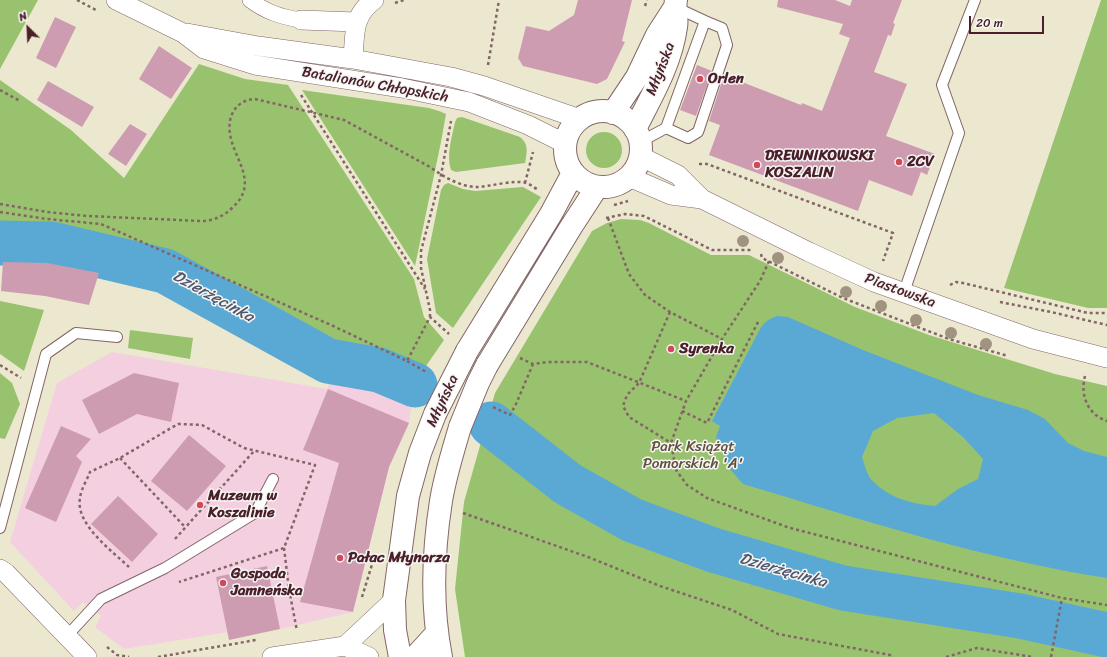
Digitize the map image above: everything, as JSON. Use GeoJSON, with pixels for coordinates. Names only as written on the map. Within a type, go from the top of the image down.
{"type":"FeatureCollection","features":[{"type":"Feature","properties":{"kind":"street","name":"Batalionów Chłopskich"},"geometry":{"type":"LineString","coordinates":[[116,0],[183,33],[204,49],[255,65],[402,88],[469,102],[528,125],[566,144]]}},
{"type":"Feature","properties":{"kind":"street"},"geometry":{"type":"LineString","coordinates":[[250,0],[266,11],[283,18],[356,22]]}},
{"type":"Feature","properties":{"kind":"street","name":"Batalionów Chłopskich"},"geometry":{"type":"LineString","coordinates":[[353,59],[356,22],[365,7],[374,0]]}},
{"type":"Feature","properties":{"kind":"street","name":"Młyńska"},"geometry":{"type":"LineString","coordinates":[[613,113],[637,77],[657,35],[676,3]]}},
{"type":"Feature","properties":{"kind":"street","name":"Młyńska"},"geometry":{"type":"LineString","coordinates":[[638,142],[671,49],[677,26],[676,3]]}},
{"type":"Feature","properties":{"kind":"street","name":"Batalionów Chłopskich"},"geometry":{"type":"LineString","coordinates":[[183,33],[258,46],[353,59],[452,77],[484,86],[580,119]]}},
{"type":"Feature","properties":{"kind":"street"},"geometry":{"type":"LineString","coordinates":[[601,111],[613,113],[625,119],[638,142],[636,167],[629,177],[620,183],[609,187],[598,187],[580,180],[573,173],[565,154],[566,144],[570,130],[580,119],[601,111]]}},
{"type":"Feature","properties":{"kind":"street","name":"Piastowska"},"geometry":{"type":"LineString","coordinates":[[638,142],[678,175],[702,199]]}},
{"type":"Feature","properties":{"kind":"street","name":"Młyńska"},"geometry":{"type":"LineString","coordinates":[[400,657],[394,600],[408,496],[420,453],[460,344],[551,214],[573,173]]}},
{"type":"Feature","properties":{"kind":"street","name":"Piastowska"},"geometry":{"type":"LineString","coordinates":[[629,177],[671,194],[702,199],[874,282],[907,284],[1033,339],[1107,358]]}},
{"type":"Feature","properties":{"kind":"street","name":"Młyńska"},"geometry":{"type":"LineString","coordinates":[[441,657],[436,634],[435,552],[441,500],[460,427],[478,384],[488,365],[571,227],[598,187]]}},
{"type":"Feature","properties":{"kind":"street"},"geometry":{"type":"LineString","coordinates":[[0,569],[6,573],[66,637],[87,657]]}},
{"type":"Feature","properties":{"kind":"street"},"geometry":{"type":"LineString","coordinates":[[345,646],[394,600]]}},
{"type":"Feature","properties":{"kind":"street"},"geometry":{"type":"LineString","coordinates":[[415,657],[436,634]]}},
{"type":"Feature","properties":{"kind":"street"},"geometry":{"type":"LineString","coordinates":[[272,657],[345,646],[370,657]]}},
{"type":"Feature","properties":{"kind":"lane"},"geometry":{"type":"LineString","coordinates":[[907,284],[959,133],[942,85],[975,0]]}},
{"type":"Feature","properties":{"kind":"lane"},"geometry":{"type":"LineString","coordinates":[[666,128],[688,138],[698,132],[727,45],[722,28],[705,21],[676,3]]}},
{"type":"Feature","properties":{"kind":"lane"},"geometry":{"type":"LineString","coordinates":[[638,142],[666,128],[705,21]]}},
{"type":"Feature","properties":{"kind":"lane"},"geometry":{"type":"LineString","coordinates":[[0,528],[46,354],[76,333],[117,337]]}},
{"type":"Feature","properties":{"kind":"lane"},"geometry":{"type":"LineString","coordinates":[[66,637],[101,599],[165,568],[255,513],[273,479]]}},
{"type":"Feature","properties":{"kind":"path"},"geometry":{"type":"LineString","coordinates":[[486,72],[499,0]]}},
{"type":"Feature","properties":{"kind":"path"},"geometry":{"type":"LineString","coordinates":[[0,90],[20,101]]}},
{"type":"Feature","properties":{"kind":"path"},"geometry":{"type":"LineString","coordinates":[[300,94],[425,289]]}},
{"type":"Feature","properties":{"kind":"path"},"geometry":{"type":"LineString","coordinates":[[0,204],[47,212],[87,216],[211,220],[228,212],[238,202],[244,186],[244,171],[230,132],[230,120],[237,106],[246,101],[255,99],[344,120],[441,175],[464,185],[475,187],[526,182],[538,190]]}},
{"type":"Feature","properties":{"kind":"path"},"geometry":{"type":"LineString","coordinates":[[407,361],[430,318],[430,310],[421,268],[421,251],[441,175],[452,118]]}},
{"type":"Feature","properties":{"kind":"path"},"geometry":{"type":"LineString","coordinates":[[526,182],[534,147]]}},
{"type":"Feature","properties":{"kind":"path"},"geometry":{"type":"LineString","coordinates":[[694,164],[707,164],[893,232],[882,265],[907,284]]}},
{"type":"Feature","properties":{"kind":"path"},"geometry":{"type":"LineString","coordinates":[[611,206],[629,201]]}},
{"type":"Feature","properties":{"kind":"path"},"geometry":{"type":"LineString","coordinates":[[0,212],[46,219],[101,224],[331,325],[407,361],[428,373]]}},
{"type":"Feature","properties":{"kind":"path"},"geometry":{"type":"LineString","coordinates":[[606,212],[629,274],[644,295],[670,312],[722,339]]}},
{"type":"Feature","properties":{"kind":"path"},"geometry":{"type":"LineString","coordinates":[[602,220],[625,214],[644,216],[712,250],[760,250],[762,258],[769,261],[760,281],[722,339],[686,401],[682,411],[671,443],[676,470],[687,485],[707,498],[790,528],[1062,598],[1107,605]]}},
{"type":"Feature","properties":{"kind":"path"},"geometry":{"type":"LineString","coordinates":[[948,287],[956,282],[963,283],[1088,313],[1107,313]]}},
{"type":"Feature","properties":{"kind":"path"},"geometry":{"type":"LineString","coordinates":[[996,301],[1107,325]]}},
{"type":"Feature","properties":{"kind":"path"},"geometry":{"type":"LineString","coordinates":[[670,312],[639,382],[626,395],[623,406],[629,417],[671,443]]}},
{"type":"Feature","properties":{"kind":"path"},"geometry":{"type":"LineString","coordinates":[[430,318],[460,344]]}},
{"type":"Feature","properties":{"kind":"path"},"geometry":{"type":"LineString","coordinates":[[682,411],[707,423],[759,320]]}},
{"type":"Feature","properties":{"kind":"path"},"geometry":{"type":"LineString","coordinates":[[524,360],[533,364],[548,362],[587,362],[686,401]]}},
{"type":"Feature","properties":{"kind":"path"},"geometry":{"type":"LineString","coordinates":[[491,406],[510,415],[533,364]]}},
{"type":"Feature","properties":{"kind":"path"},"geometry":{"type":"LineString","coordinates":[[0,365],[37,387]]}},
{"type":"Feature","properties":{"kind":"path"},"geometry":{"type":"LineString","coordinates":[[1085,376],[1083,389],[1086,402],[1096,415],[1107,421]]}},
{"type":"Feature","properties":{"kind":"path"},"geometry":{"type":"LineString","coordinates":[[132,569],[93,532],[80,510],[80,498],[90,472],[120,458],[178,424],[202,425],[244,448],[255,450],[176,539],[169,543]]}},
{"type":"Feature","properties":{"kind":"path"},"geometry":{"type":"LineString","coordinates":[[120,458],[186,527]]}},
{"type":"Feature","properties":{"kind":"path"},"geometry":{"type":"LineString","coordinates":[[462,513],[588,557],[660,586],[732,610],[778,634],[890,655],[893,657]]}},
{"type":"Feature","properties":{"kind":"path"},"geometry":{"type":"LineString","coordinates":[[284,548],[289,589],[296,625]]}},
{"type":"Feature","properties":{"kind":"path"},"geometry":{"type":"LineString","coordinates":[[1051,657],[1062,598]]}},
{"type":"Feature","properties":{"kind":"path"},"geometry":{"type":"LineString","coordinates":[[158,657],[258,640]]}},
{"type":"Feature","properties":{"kind":"path"},"geometry":{"type":"LineString","coordinates":[[946,657],[977,648],[1033,657]]}},
{"type":"Feature","properties":{"kind":"shaded area","name":"Muzeum w Koszalinie"},"geometry":{"type":"Polygon","coordinates":[[[112,352],[327,389],[334,371],[412,402],[409,423],[389,467],[353,612],[280,629],[228,632],[124,649],[95,627],[101,616],[83,602],[74,611],[10,542],[57,383],[112,352]]]}},
{"type":"Feature","properties":{"kind":"green space"},"geometry":{"type":"Polygon","coordinates":[[[0,0],[38,0],[0,69],[0,0]]]}},
{"type":"Feature","properties":{"kind":"green space"},"geometry":{"type":"Polygon","coordinates":[[[1101,0],[1107,0],[1107,308],[1088,308],[1004,288],[1101,0]]]}},
{"type":"Feature","properties":{"kind":"green space"},"geometry":{"type":"Polygon","coordinates":[[[199,64],[245,79],[288,85],[414,279],[424,317],[444,340],[406,395],[138,261],[72,241],[0,243],[0,80],[71,130],[124,178],[199,64]]]}},
{"type":"Feature","properties":{"kind":"green space"},"geometry":{"type":"Polygon","coordinates":[[[302,90],[429,108],[446,114],[415,266],[302,90]]]}},
{"type":"Feature","properties":{"kind":"green space"},"geometry":{"type":"Polygon","coordinates":[[[462,117],[520,137],[526,145],[527,152],[525,163],[456,172],[451,170],[449,152],[451,140],[455,122],[457,118],[462,117]]]}},
{"type":"Feature","properties":{"kind":"green space"},"geometry":{"type":"Polygon","coordinates":[[[608,132],[617,137],[621,143],[621,157],[617,163],[608,168],[600,168],[591,163],[587,157],[586,146],[591,137],[597,133],[608,132]]]}},
{"type":"Feature","properties":{"kind":"green space"},"geometry":{"type":"Polygon","coordinates":[[[448,183],[463,189],[475,191],[523,187],[541,197],[453,328],[436,313],[427,259],[441,190],[444,185],[448,183]]]}},
{"type":"Feature","properties":{"kind":"green space","name":"Park Książąt Pomorskich 'A'"},"geometry":{"type":"Polygon","coordinates":[[[621,219],[640,220],[649,223],[711,255],[749,255],[855,307],[929,335],[1055,374],[1107,386],[1107,657],[465,657],[455,589],[464,502],[495,393],[592,231],[607,223],[621,219]]]}},
{"type":"Feature","properties":{"kind":"green space"},"geometry":{"type":"Polygon","coordinates":[[[0,301],[44,310],[24,371],[0,354],[0,301]]]}},
{"type":"Feature","properties":{"kind":"green space"},"geometry":{"type":"Polygon","coordinates":[[[130,330],[193,338],[190,359],[128,348],[130,330]]]}},
{"type":"Feature","properties":{"kind":"green space"},"geometry":{"type":"Polygon","coordinates":[[[0,373],[12,383],[20,404],[5,439],[0,438],[0,373]]]}},
{"type":"Feature","properties":{"kind":"water"},"geometry":{"type":"Polygon","coordinates":[[[777,316],[788,317],[863,350],[978,395],[1028,410],[1045,419],[1068,443],[1084,451],[1107,457],[1107,578],[1061,570],[969,549],[878,525],[743,484],[730,469],[716,437],[720,426],[712,421],[760,329],[765,323],[777,316]],[[934,413],[897,418],[873,431],[862,457],[870,478],[876,485],[891,495],[908,501],[935,506],[958,489],[978,479],[983,459],[963,437],[934,413]]]}},
{"type":"Feature","properties":{"kind":"water"},"geometry":{"type":"Polygon","coordinates":[[[251,319],[293,331],[320,342],[328,361],[320,370],[299,368],[276,349],[251,319]]]}},
{"type":"Feature","properties":{"kind":"building"},"geometry":{"type":"Polygon","coordinates":[[[578,0],[632,0],[622,41],[625,42],[607,79],[597,84],[523,66],[518,58],[526,26],[549,31],[574,15],[578,0]]]}},
{"type":"Feature","properties":{"kind":"building"},"geometry":{"type":"Polygon","coordinates":[[[778,0],[835,0],[850,6],[852,0],[902,0],[893,23],[895,24],[891,36],[888,35],[874,72],[907,84],[886,136],[935,154],[927,175],[921,172],[912,196],[869,180],[858,211],[709,155],[720,125],[709,121],[724,75],[801,105],[802,103],[822,111],[850,38],[839,34],[843,24],[777,7],[778,0]]]}},
{"type":"Feature","properties":{"kind":"building"},"geometry":{"type":"Polygon","coordinates":[[[55,17],[76,27],[56,68],[36,58],[55,17]]]}},
{"type":"Feature","properties":{"kind":"building"},"geometry":{"type":"Polygon","coordinates":[[[159,46],[192,68],[171,99],[139,79],[159,46]]]}},
{"type":"Feature","properties":{"kind":"building"},"geometry":{"type":"Polygon","coordinates":[[[697,65],[712,71],[696,116],[680,110],[697,65]]]}},
{"type":"Feature","properties":{"kind":"building"},"geometry":{"type":"Polygon","coordinates":[[[48,81],[94,107],[82,127],[37,100],[48,81]]]}},
{"type":"Feature","properties":{"kind":"building"},"geometry":{"type":"Polygon","coordinates":[[[130,124],[147,134],[126,166],[108,154],[130,124]]]}},
{"type":"Feature","properties":{"kind":"building"},"geometry":{"type":"Polygon","coordinates":[[[3,262],[47,263],[99,273],[89,305],[45,296],[1,291],[3,262]]]}},
{"type":"Feature","properties":{"kind":"building"},"geometry":{"type":"Polygon","coordinates":[[[134,373],[179,383],[171,422],[137,414],[99,434],[82,400],[134,373]]]}},
{"type":"Feature","properties":{"kind":"building"},"geometry":{"type":"Polygon","coordinates":[[[328,389],[409,423],[389,467],[353,612],[300,602],[339,463],[303,450],[328,389]]]}},
{"type":"Feature","properties":{"kind":"building"},"geometry":{"type":"Polygon","coordinates":[[[61,426],[91,439],[76,456],[82,462],[56,522],[25,508],[61,426]]]}},
{"type":"Feature","properties":{"kind":"building"},"geometry":{"type":"Polygon","coordinates":[[[189,435],[226,466],[187,511],[151,481],[189,435]]]}},
{"type":"Feature","properties":{"kind":"building"},"geometry":{"type":"Polygon","coordinates":[[[118,496],[158,534],[132,562],[91,524],[118,496]]]}},
{"type":"Feature","properties":{"kind":"building"},"geometry":{"type":"Polygon","coordinates":[[[267,566],[280,629],[229,640],[216,577],[267,566]]]}},
{"type":"Feature","properties":{"kind":"waterway","name":"Dzierżęcinka"},"geometry":{"type":"LineString","coordinates":[[0,243],[51,244],[165,271],[328,361],[379,370],[415,385]]}},
{"type":"Feature","properties":{"kind":"waterway","name":"Dzierżęcinka"},"geometry":{"type":"LineString","coordinates":[[491,424],[568,484],[632,520],[713,550],[843,588],[1020,616],[1107,635]]}},
{"type":"Feature","properties":{"kind":"place","name":"Orlen"},"geometry":{"type":"Point","coordinates":[700,79]}},
{"type":"Feature","properties":{"kind":"place","name":"2CV"},"geometry":{"type":"Point","coordinates":[899,162]}},
{"type":"Feature","properties":{"kind":"place","name":"DREWNIKOWSKI KOSZALIN"},"geometry":{"type":"Point","coordinates":[757,165]}},
{"type":"Feature","properties":{"kind":"place","name":"Syrenka"},"geometry":{"type":"Point","coordinates":[671,349]}},
{"type":"Feature","properties":{"kind":"place","name":"Muzeum w Koszalinie"},"geometry":{"type":"Point","coordinates":[200,505]}},
{"type":"Feature","properties":{"kind":"place","name":"Pałac Młynarza"},"geometry":{"type":"Point","coordinates":[340,558]}},
{"type":"Feature","properties":{"kind":"place","name":"Gospoda Jamneńska"},"geometry":{"type":"Point","coordinates":[223,583]}}]}
